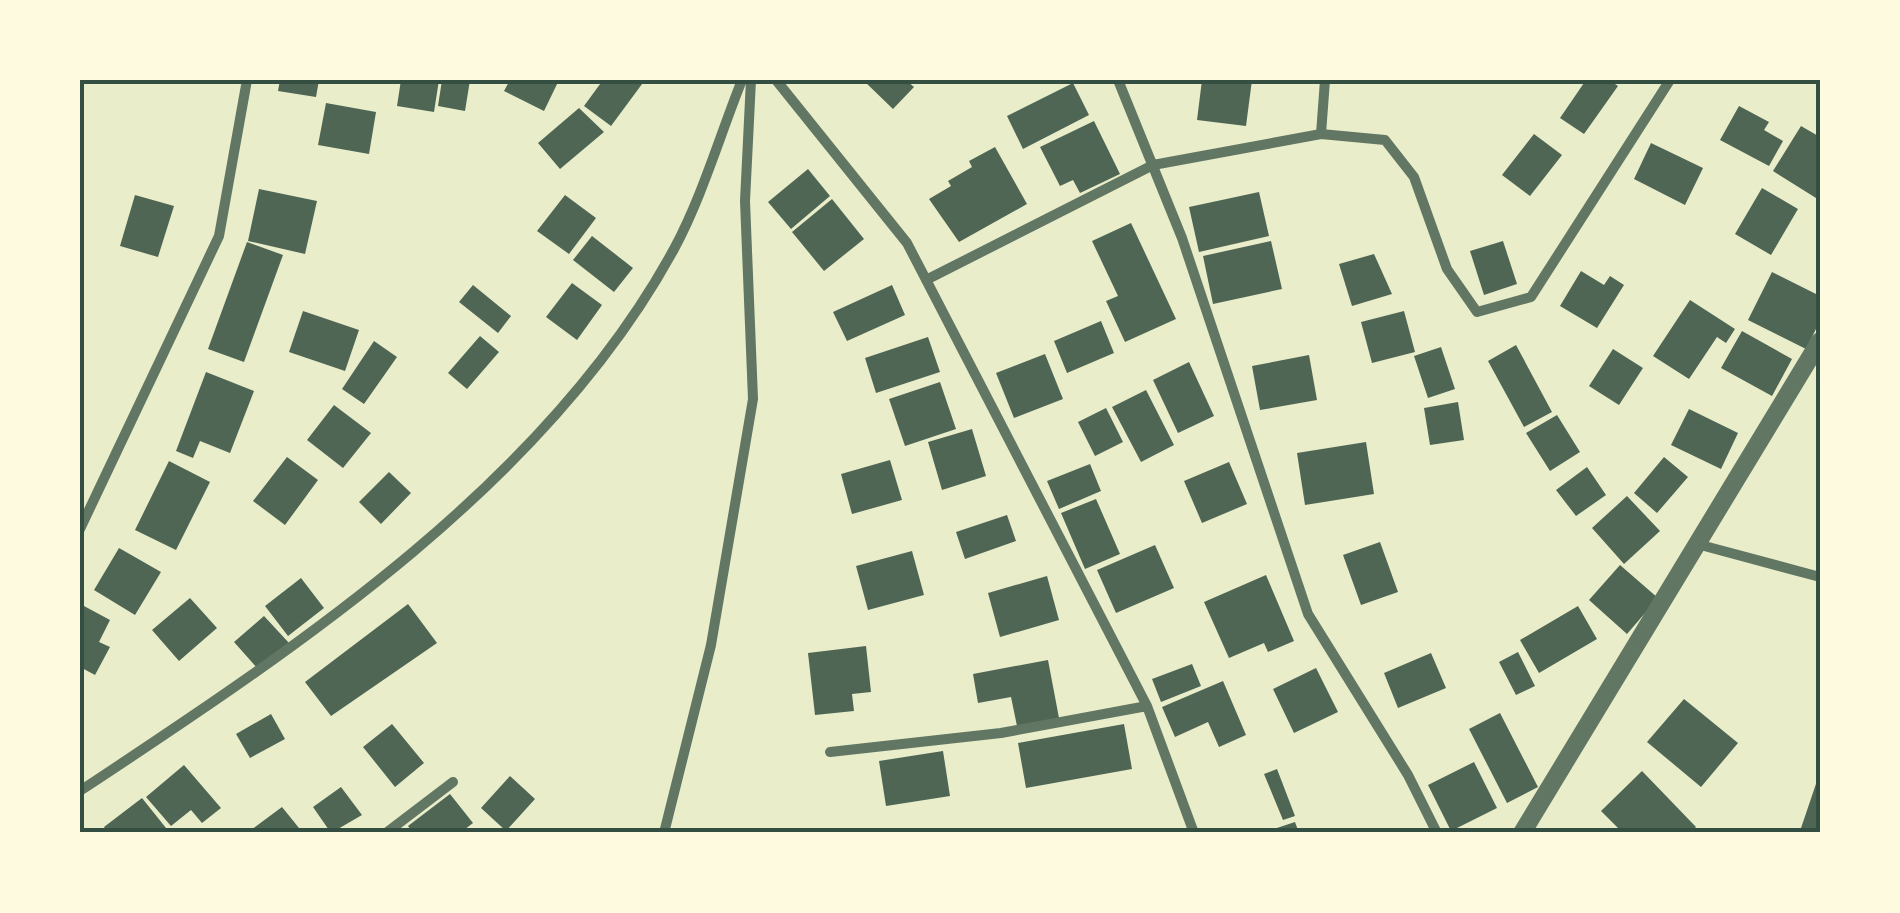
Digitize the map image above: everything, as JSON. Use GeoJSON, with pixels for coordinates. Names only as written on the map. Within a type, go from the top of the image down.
{"type":"FeatureCollection","features":[{"type":"Feature","properties":{"kind":"street"},"geometry":{"type":"LineString","coordinates":[[80,529],[218,236],[247,80]]}},
{"type":"Feature","properties":{"kind":"street"},"geometry":{"type":"LineString","coordinates":[[80,792],[269,666],[447,523],[574,398],[674,248],[742,80]]}},
{"type":"Feature","properties":{"kind":"street"},"geometry":{"type":"LineString","coordinates":[[664,833],[711,644],[753,399],[745,201],[751,80]]}},
{"type":"Feature","properties":{"kind":"street"},"geometry":{"type":"LineString","coordinates":[[776,80],[907,242],[1147,706],[1194,833]]}},
{"type":"Feature","properties":{"kind":"street"},"geometry":{"type":"LineString","coordinates":[[1118,80],[1182,238],[1308,614],[1408,774],[1436,833]]}},
{"type":"Feature","properties":{"kind":"street"},"geometry":{"type":"LineString","coordinates":[[1320,134],[1325,80]]}},
{"type":"Feature","properties":{"kind":"street"},"geometry":{"type":"LineString","coordinates":[[926,280],[1153,165],[1320,134],[1385,140],[1414,178],[1447,268],[1478,312],[1531,296],[1670,80]]}},
{"type":"Feature","properties":{"kind":"street"},"geometry":{"type":"LineString","coordinates":[[1522,833],[1820,341]]}},
{"type":"Feature","properties":{"kind":"street"},"geometry":{"type":"LineString","coordinates":[[1697,544],[1820,577]]}},
{"type":"Feature","properties":{"kind":"street"},"geometry":{"type":"LineString","coordinates":[[830,752],[1001,733],[1147,706]]}},
{"type":"Feature","properties":{"kind":"street"},"geometry":{"type":"LineString","coordinates":[[386,833],[453,782]]}},
{"type":"Feature","properties":{"kind":"building"},"geometry":{"type":"Polygon","coordinates":[[[280,80],[319,80],[316,97],[278,91],[280,80]]]}},
{"type":"Feature","properties":{"kind":"building"},"geometry":{"type":"Polygon","coordinates":[[[401,80],[439,80],[434,112],[397,106],[401,80]]]}},
{"type":"Feature","properties":{"kind":"building"},"geometry":{"type":"Polygon","coordinates":[[[442,80],[470,80],[465,111],[438,106],[442,80]]]}},
{"type":"Feature","properties":{"kind":"building"},"geometry":{"type":"Polygon","coordinates":[[[510,80],[559,80],[544,111],[504,91],[510,80]]]}},
{"type":"Feature","properties":{"kind":"building"},"geometry":{"type":"Polygon","coordinates":[[[603,80],[645,80],[611,126],[584,106],[603,80]]]}},
{"type":"Feature","properties":{"kind":"building"},"geometry":{"type":"Polygon","coordinates":[[[863,80],[906,80],[914,87],[893,109],[863,80]]]}},
{"type":"Feature","properties":{"kind":"building"},"geometry":{"type":"Polygon","coordinates":[[[1202,80],[1252,80],[1246,126],[1197,120],[1202,80]]]}},
{"type":"Feature","properties":{"kind":"building"},"geometry":{"type":"Polygon","coordinates":[[[1586,80],[1609,80],[1618,86],[1584,134],[1560,118],[1586,80]]]}},
{"type":"Feature","properties":{"kind":"building"},"geometry":{"type":"Polygon","coordinates":[[[1073,83],[1089,115],[1023,149],[1007,116],[1073,83]]]}},
{"type":"Feature","properties":{"kind":"building"},"geometry":{"type":"Polygon","coordinates":[[[326,103],[376,112],[369,154],[318,145],[326,103]]]}},
{"type":"Feature","properties":{"kind":"building"},"geometry":{"type":"Polygon","coordinates":[[[1739,106],[1769,122],[1764,130],[1783,141],[1769,166],[1720,140],[1739,106]]]}},
{"type":"Feature","properties":{"kind":"building"},"geometry":{"type":"Polygon","coordinates":[[[579,108],[604,132],[560,169],[538,143],[579,108]]]}},
{"type":"Feature","properties":{"kind":"building"},"geometry":{"type":"Polygon","coordinates":[[[1094,121],[1120,174],[1080,193],[1073,180],[1060,186],[1040,147],[1094,121]]]}},
{"type":"Feature","properties":{"kind":"building"},"geometry":{"type":"Polygon","coordinates":[[[1801,126],[1820,137],[1816,198],[1773,171],[1801,126]]]}},
{"type":"Feature","properties":{"kind":"building"},"geometry":{"type":"Polygon","coordinates":[[[1534,134],[1562,155],[1530,196],[1502,175],[1534,134]]]}},
{"type":"Feature","properties":{"kind":"building"},"geometry":{"type":"Polygon","coordinates":[[[1651,143],[1703,168],[1685,205],[1634,179],[1651,143]]]}},
{"type":"Feature","properties":{"kind":"building"},"geometry":{"type":"Polygon","coordinates":[[[995,147],[1027,204],[959,242],[929,199],[951,186],[948,181],[972,167],[969,161],[995,147]]]}},
{"type":"Feature","properties":{"kind":"building"},"geometry":{"type":"Polygon","coordinates":[[[808,169],[830,196],[791,229],[768,202],[808,169]]]}},
{"type":"Feature","properties":{"kind":"building"},"geometry":{"type":"Polygon","coordinates":[[[1762,188],[1798,209],[1771,255],[1735,234],[1762,188]]]}},
{"type":"Feature","properties":{"kind":"building"},"geometry":{"type":"Polygon","coordinates":[[[259,189],[317,201],[305,254],[248,241],[259,189]]]}},
{"type":"Feature","properties":{"kind":"building"},"geometry":{"type":"Polygon","coordinates":[[[1259,192],[1269,236],[1199,252],[1189,207],[1259,192]]]}},
{"type":"Feature","properties":{"kind":"building"},"geometry":{"type":"Polygon","coordinates":[[[135,195],[174,206],[158,257],[120,246],[135,195]]]}},
{"type":"Feature","properties":{"kind":"building"},"geometry":{"type":"Polygon","coordinates":[[[565,195],[596,218],[569,254],[537,231],[565,195]]]}},
{"type":"Feature","properties":{"kind":"building"},"geometry":{"type":"Polygon","coordinates":[[[832,199],[864,239],[824,271],[792,232],[832,199]]]}},
{"type":"Feature","properties":{"kind":"building"},"geometry":{"type":"Polygon","coordinates":[[[1131,223],[1176,319],[1125,342],[1106,301],[1118,296],[1092,241],[1131,223]]]}},
{"type":"Feature","properties":{"kind":"building"},"geometry":{"type":"Polygon","coordinates":[[[592,236],[633,268],[614,292],[573,260],[592,236]]]}},
{"type":"Feature","properties":{"kind":"building"},"geometry":{"type":"Polygon","coordinates":[[[1271,241],[1282,289],[1213,304],[1203,256],[1271,241]]]}},
{"type":"Feature","properties":{"kind":"building"},"geometry":{"type":"Polygon","coordinates":[[[1503,241],[1517,284],[1484,295],[1470,251],[1503,241]]]}},
{"type":"Feature","properties":{"kind":"building"},"geometry":{"type":"Polygon","coordinates":[[[247,242],[283,255],[244,362],[208,349],[247,242]]]}},
{"type":"Feature","properties":{"kind":"building"},"geometry":{"type":"Polygon","coordinates":[[[1374,254],[1392,294],[1352,306],[1339,264],[1374,254]]]}},
{"type":"Feature","properties":{"kind":"building"},"geometry":{"type":"Polygon","coordinates":[[[1581,271],[1604,285],[1610,276],[1624,285],[1597,328],[1560,306],[1581,271]]]}},
{"type":"Feature","properties":{"kind":"building"},"geometry":{"type":"Polygon","coordinates":[[[1772,272],[1820,296],[1820,321],[1806,349],[1748,320],[1772,272]]]}},
{"type":"Feature","properties":{"kind":"building"},"geometry":{"type":"Polygon","coordinates":[[[572,283],[602,305],[577,340],[546,317],[572,283]]]}},
{"type":"Feature","properties":{"kind":"building"},"geometry":{"type":"Polygon","coordinates":[[[473,285],[511,316],[498,333],[459,302],[473,285]]]}},
{"type":"Feature","properties":{"kind":"building"},"geometry":{"type":"Polygon","coordinates":[[[892,285],[905,315],[847,341],[833,312],[892,285]]]}},
{"type":"Feature","properties":{"kind":"building"},"geometry":{"type":"Polygon","coordinates":[[[1690,300],[1735,329],[1726,343],[1717,337],[1689,379],[1653,356],[1690,300]]]}},
{"type":"Feature","properties":{"kind":"building"},"geometry":{"type":"Polygon","coordinates":[[[303,311],[359,330],[345,371],[289,352],[303,311]]]}},
{"type":"Feature","properties":{"kind":"building"},"geometry":{"type":"Polygon","coordinates":[[[1404,311],[1415,352],[1372,363],[1361,322],[1404,311]]]}},
{"type":"Feature","properties":{"kind":"building"},"geometry":{"type":"Polygon","coordinates":[[[1101,321],[1114,353],[1067,373],[1054,341],[1101,321]]]}},
{"type":"Feature","properties":{"kind":"building"},"geometry":{"type":"Polygon","coordinates":[[[1742,331],[1792,359],[1772,396],[1721,368],[1742,331]]]}},
{"type":"Feature","properties":{"kind":"building"},"geometry":{"type":"Polygon","coordinates":[[[480,336],[499,352],[467,389],[448,373],[480,336]]]}},
{"type":"Feature","properties":{"kind":"building"},"geometry":{"type":"Polygon","coordinates":[[[928,337],[940,372],[876,393],[865,358],[928,337]]]}},
{"type":"Feature","properties":{"kind":"building"},"geometry":{"type":"Polygon","coordinates":[[[374,341],[397,357],[364,404],[342,389],[374,341]]]}},
{"type":"Feature","properties":{"kind":"building"},"geometry":{"type":"Polygon","coordinates":[[[1516,345],[1552,412],[1524,427],[1488,361],[1516,345]]]}},
{"type":"Feature","properties":{"kind":"building"},"geometry":{"type":"Polygon","coordinates":[[[1441,347],[1455,389],[1428,398],[1414,356],[1441,347]]]}},
{"type":"Feature","properties":{"kind":"building"},"geometry":{"type":"Polygon","coordinates":[[[1613,349],[1643,368],[1619,405],[1589,386],[1613,349]]]}},
{"type":"Feature","properties":{"kind":"building"},"geometry":{"type":"Polygon","coordinates":[[[1045,354],[1063,399],[1014,418],[996,373],[1045,354]]]}},
{"type":"Feature","properties":{"kind":"building"},"geometry":{"type":"Polygon","coordinates":[[[1309,355],[1317,400],[1260,410],[1252,366],[1309,355]]]}},
{"type":"Feature","properties":{"kind":"building"},"geometry":{"type":"Polygon","coordinates":[[[1189,362],[1214,416],[1178,433],[1153,380],[1189,362]]]}},
{"type":"Feature","properties":{"kind":"building"},"geometry":{"type":"Polygon","coordinates":[[[206,372],[254,391],[230,453],[200,441],[193,458],[176,451],[206,372]]]}},
{"type":"Feature","properties":{"kind":"building"},"geometry":{"type":"Polygon","coordinates":[[[940,382],[956,429],[905,446],[889,399],[940,382]]]}},
{"type":"Feature","properties":{"kind":"building"},"geometry":{"type":"Polygon","coordinates":[[[1146,390],[1174,445],[1141,462],[1112,407],[1146,390]]]}},
{"type":"Feature","properties":{"kind":"building"},"geometry":{"type":"Polygon","coordinates":[[[1458,402],[1464,440],[1430,445],[1424,408],[1458,402]]]}},
{"type":"Feature","properties":{"kind":"building"},"geometry":{"type":"Polygon","coordinates":[[[334,405],[371,433],[343,468],[307,440],[334,405]]]}},
{"type":"Feature","properties":{"kind":"building"},"geometry":{"type":"Polygon","coordinates":[[[1106,408],[1123,442],[1095,456],[1078,422],[1106,408]]]}},
{"type":"Feature","properties":{"kind":"building"},"geometry":{"type":"Polygon","coordinates":[[[1689,409],[1738,433],[1721,469],[1671,445],[1689,409]]]}},
{"type":"Feature","properties":{"kind":"building"},"geometry":{"type":"Polygon","coordinates":[[[1557,415],[1580,452],[1550,471],[1526,433],[1557,415]]]}},
{"type":"Feature","properties":{"kind":"building"},"geometry":{"type":"Polygon","coordinates":[[[972,429],[986,476],[942,490],[928,442],[972,429]]]}},
{"type":"Feature","properties":{"kind":"building"},"geometry":{"type":"Polygon","coordinates":[[[1366,442],[1374,494],[1305,505],[1297,453],[1366,442]]]}},
{"type":"Feature","properties":{"kind":"building"},"geometry":{"type":"Polygon","coordinates":[[[287,457],[318,480],[285,525],[253,501],[287,457]]]}},
{"type":"Feature","properties":{"kind":"building"},"geometry":{"type":"Polygon","coordinates":[[[1664,457],[1688,477],[1657,513],[1634,493],[1664,457]]]}},
{"type":"Feature","properties":{"kind":"building"},"geometry":{"type":"Polygon","coordinates":[[[890,460],[902,500],[852,514],[841,474],[890,460]]]}},
{"type":"Feature","properties":{"kind":"building"},"geometry":{"type":"Polygon","coordinates":[[[169,461],[210,482],[176,550],[135,530],[169,461]]]}},
{"type":"Feature","properties":{"kind":"building"},"geometry":{"type":"Polygon","coordinates":[[[1229,462],[1247,504],[1202,523],[1184,481],[1229,462]]]}},
{"type":"Feature","properties":{"kind":"building"},"geometry":{"type":"Polygon","coordinates":[[[1090,464],[1101,491],[1059,509],[1047,481],[1090,464]]]}},
{"type":"Feature","properties":{"kind":"building"},"geometry":{"type":"Polygon","coordinates":[[[1587,467],[1606,495],[1576,516],[1556,490],[1587,467]]]}},
{"type":"Feature","properties":{"kind":"building"},"geometry":{"type":"Polygon","coordinates":[[[389,472],[411,493],[381,524],[359,502],[389,472]]]}},
{"type":"Feature","properties":{"kind":"building"},"geometry":{"type":"Polygon","coordinates":[[[1627,496],[1660,531],[1624,564],[1592,528],[1627,496]]]}},
{"type":"Feature","properties":{"kind":"building"},"geometry":{"type":"Polygon","coordinates":[[[1096,499],[1120,554],[1085,569],[1061,513],[1096,499]]]}},
{"type":"Feature","properties":{"kind":"building"},"geometry":{"type":"Polygon","coordinates":[[[1007,515],[1016,541],[965,559],[956,532],[1007,515]]]}},
{"type":"Feature","properties":{"kind":"building"},"geometry":{"type":"Polygon","coordinates":[[[1380,542],[1398,592],[1361,605],[1343,555],[1380,542]]]}},
{"type":"Feature","properties":{"kind":"building"},"geometry":{"type":"Polygon","coordinates":[[[1155,545],[1174,588],[1116,613],[1097,570],[1155,545]]]}},
{"type":"Feature","properties":{"kind":"building"},"geometry":{"type":"Polygon","coordinates":[[[119,548],[161,572],[135,615],[94,590],[119,548]]]}},
{"type":"Feature","properties":{"kind":"building"},"geometry":{"type":"Polygon","coordinates":[[[912,551],[924,595],[868,610],[856,566],[912,551]]]}},
{"type":"Feature","properties":{"kind":"building"},"geometry":{"type":"Polygon","coordinates":[[[1620,565],[1658,598],[1627,634],[1589,600],[1620,565]]]}},
{"type":"Feature","properties":{"kind":"building"},"geometry":{"type":"Polygon","coordinates":[[[1266,575],[1294,641],[1268,652],[1264,643],[1229,658],[1204,602],[1266,575]]]}},
{"type":"Feature","properties":{"kind":"building"},"geometry":{"type":"Polygon","coordinates":[[[1047,576],[1059,620],[1000,637],[988,593],[1047,576]]]}},
{"type":"Feature","properties":{"kind":"building"},"geometry":{"type":"Polygon","coordinates":[[[301,578],[324,608],[288,636],[265,606],[301,578]]]}},
{"type":"Feature","properties":{"kind":"building"},"geometry":{"type":"Polygon","coordinates":[[[190,598],[217,628],[179,661],[152,630],[190,598]]]}},
{"type":"Feature","properties":{"kind":"building"},"geometry":{"type":"Polygon","coordinates":[[[408,604],[437,643],[331,716],[305,682],[408,604]]]}},
{"type":"Feature","properties":{"kind":"building"},"geometry":{"type":"Polygon","coordinates":[[[84,606],[110,620],[99,642],[110,647],[95,675],[80,667],[84,606]]]}},
{"type":"Feature","properties":{"kind":"building"},"geometry":{"type":"Polygon","coordinates":[[[1578,606],[1597,639],[1539,673],[1520,640],[1578,606]]]}},
{"type":"Feature","properties":{"kind":"building"},"geometry":{"type":"Polygon","coordinates":[[[264,616],[289,643],[259,670],[234,642],[264,616]]]}},
{"type":"Feature","properties":{"kind":"building"},"geometry":{"type":"Polygon","coordinates":[[[866,646],[871,692],[852,694],[854,711],[815,715],[808,653],[866,646]]]}},
{"type":"Feature","properties":{"kind":"building"},"geometry":{"type":"Polygon","coordinates":[[[1518,652],[1535,686],[1516,695],[1499,662],[1518,652]]]}},
{"type":"Feature","properties":{"kind":"building"},"geometry":{"type":"Polygon","coordinates":[[[1431,653],[1446,688],[1398,708],[1384,673],[1431,653]]]}},
{"type":"Feature","properties":{"kind":"building"},"geometry":{"type":"Polygon","coordinates":[[[1048,660],[1059,718],[1017,726],[1011,697],[978,703],[973,674],[1048,660]]]}},
{"type":"Feature","properties":{"kind":"building"},"geometry":{"type":"Polygon","coordinates":[[[1192,664],[1201,686],[1161,702],[1152,679],[1192,664]]]}},
{"type":"Feature","properties":{"kind":"building"},"geometry":{"type":"Polygon","coordinates":[[[1316,668],[1338,712],[1294,733],[1273,689],[1316,668]]]}},
{"type":"Feature","properties":{"kind":"building"},"geometry":{"type":"Polygon","coordinates":[[[1223,681],[1246,735],[1219,747],[1208,722],[1175,737],[1162,707],[1223,681]]]}},
{"type":"Feature","properties":{"kind":"building"},"geometry":{"type":"Polygon","coordinates":[[[1684,699],[1738,743],[1701,787],[1647,742],[1684,699]]]}},
{"type":"Feature","properties":{"kind":"building"},"geometry":{"type":"Polygon","coordinates":[[[1500,713],[1538,787],[1507,803],[1469,729],[1500,713]]]}},
{"type":"Feature","properties":{"kind":"building"},"geometry":{"type":"Polygon","coordinates":[[[271,714],[285,739],[250,758],[236,734],[271,714]]]}},
{"type":"Feature","properties":{"kind":"building"},"geometry":{"type":"Polygon","coordinates":[[[392,724],[424,763],[395,787],[363,747],[392,724]]]}},
{"type":"Feature","properties":{"kind":"building"},"geometry":{"type":"Polygon","coordinates":[[[1124,724],[1132,769],[1026,788],[1018,743],[1124,724]]]}},
{"type":"Feature","properties":{"kind":"building"},"geometry":{"type":"Polygon","coordinates":[[[943,751],[950,796],[886,806],[879,761],[943,751]]]}},
{"type":"Feature","properties":{"kind":"building"},"geometry":{"type":"Polygon","coordinates":[[[1474,762],[1497,808],[1451,831],[1428,785],[1474,762]]]}},
{"type":"Feature","properties":{"kind":"building"},"geometry":{"type":"Polygon","coordinates":[[[184,765],[221,808],[202,823],[191,810],[171,826],[146,797],[184,765]]]}},
{"type":"Feature","properties":{"kind":"building"},"geometry":{"type":"Polygon","coordinates":[[[1277,769],[1295,816],[1283,820],[1264,774],[1277,769]]]}},
{"type":"Feature","properties":{"kind":"building"},"geometry":{"type":"Polygon","coordinates":[[[1642,771],[1696,827],[1690,833],[1623,833],[1601,811],[1642,771]]]}},
{"type":"Feature","properties":{"kind":"building"},"geometry":{"type":"Polygon","coordinates":[[[1819,775],[1820,833],[1807,833],[1800,831],[1819,775]]]}},
{"type":"Feature","properties":{"kind":"building"},"geometry":{"type":"Polygon","coordinates":[[[510,776],[535,799],[506,831],[481,808],[510,776]]]}},
{"type":"Feature","properties":{"kind":"building"},"geometry":{"type":"Polygon","coordinates":[[[341,787],[362,815],[331,833],[313,807],[341,787]]]}},
{"type":"Feature","properties":{"kind":"building"},"geometry":{"type":"Polygon","coordinates":[[[450,794],[473,823],[460,833],[413,833],[408,826],[450,794]]]}},
{"type":"Feature","properties":{"kind":"building"},"geometry":{"type":"Polygon","coordinates":[[[142,798],[166,828],[159,833],[108,833],[104,827],[142,798]]]}},
{"type":"Feature","properties":{"kind":"building"},"geometry":{"type":"Polygon","coordinates":[[[282,807],[299,828],[292,833],[247,833],[282,807]]]}},
{"type":"Feature","properties":{"kind":"building"},"geometry":{"type":"Polygon","coordinates":[[[1295,822],[1299,833],[1265,833],[1265,832],[1295,822]]]}}]}
